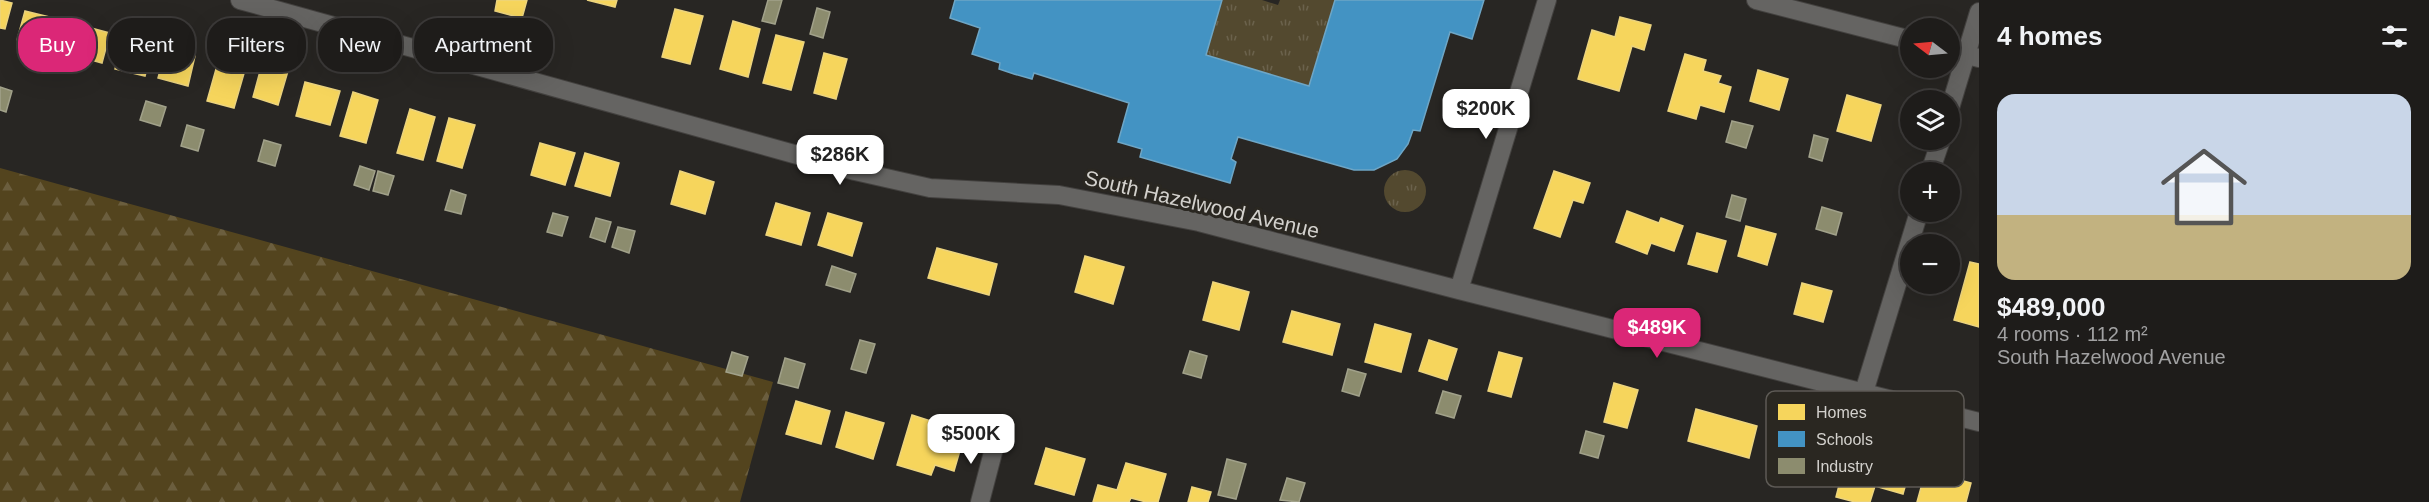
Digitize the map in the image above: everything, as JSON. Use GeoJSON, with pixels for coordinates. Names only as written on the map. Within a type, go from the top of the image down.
{"type":"FeatureCollection","features":[{"type":"Feature","properties":{"kind":"street","name":"South Hazelwood Avenue"},"geometry":{"type":"LineString","coordinates":[[240,0],[855,171],[930,188],[1059,195],[1199,222],[1459,291],[1860,391]]}},
{"type":"Feature","properties":{"kind":"street"},"geometry":{"type":"LineString","coordinates":[[1459,291],[1547,0]]}},
{"type":"Feature","properties":{"kind":"street"},"geometry":{"type":"LineString","coordinates":[[1756,0],[1900,37]]}},
{"type":"Feature","properties":{"kind":"street"},"geometry":{"type":"LineString","coordinates":[[1955,90],[1979,12]]}},
{"type":"Feature","properties":{"kind":"street"},"geometry":{"type":"LineString","coordinates":[[1864,391],[1916,222]]}},
{"type":"Feature","properties":{"kind":"street","name":"South Hazelwood Avenue"},"geometry":{"type":"LineString","coordinates":[[1964,418],[1979,422]]}},
{"type":"Feature","properties":{"kind":"street"},"geometry":{"type":"LineString","coordinates":[[980,502],[998,437]]}},
{"type":"Feature","properties":{"kind":"green space"},"geometry":{"type":"Polygon","coordinates":[[[1222,0],[1262,0],[1278,5],[1280,0],[1335,0],[1309,86],[1206,55],[1222,0]]]}},
{"type":"Feature","properties":{"kind":"green space"},"geometry":{"type":"Polygon","coordinates":[[[0,168],[773,382],[740,502],[0,502],[0,168]]]}},
{"type":"Feature","properties":{"kind":"green space"},"geometry":{"type":"Polygon","coordinates":[[[1405,170],[1413,171],[1420,176],[1425,183],[1425,199],[1420,206],[1413,211],[1405,212],[1397,211],[1390,206],[1385,199],[1384,191],[1385,183],[1390,176],[1397,171],[1405,170]]]}},
{"type":"Feature","properties":{"kind":"building: Homes"},"geometry":{"type":"Polygon","coordinates":[[[0,0],[12,3],[5,29],[0,28],[0,0]]]}},
{"type":"Feature","properties":{"kind":"building: Homes"},"geometry":{"type":"Polygon","coordinates":[[[497,0],[527,0],[522,18],[495,11],[497,0]]]}},
{"type":"Feature","properties":{"kind":"building: Homes"},"geometry":{"type":"Polygon","coordinates":[[[587,0],[617,0],[615,7],[587,0]]]}},
{"type":"Feature","properties":{"kind":"building: Homes"},"geometry":{"type":"Polygon","coordinates":[[[675,9],[703,16],[690,64],[662,57],[675,9]]]}},
{"type":"Feature","properties":{"kind":"building: Homes"},"geometry":{"type":"Polygon","coordinates":[[[25,11],[54,18],[23,18],[25,11]]]}},
{"type":"Feature","properties":{"kind":"building: Homes"},"geometry":{"type":"Polygon","coordinates":[[[1620,17],[1651,25],[1644,50],[1632,46],[1619,91],[1578,79],[1592,30],[1615,37],[1620,17]]]}},
{"type":"Feature","properties":{"kind":"building: Homes"},"geometry":{"type":"Polygon","coordinates":[[[733,21],[760,29],[748,77],[720,69],[733,21]]]}},
{"type":"Feature","properties":{"kind":"building: Homes"},"geometry":{"type":"Polygon","coordinates":[[[96,29],[108,32],[102,63],[96,61],[96,29]]]}},
{"type":"Feature","properties":{"kind":"building: Homes"},"geometry":{"type":"Polygon","coordinates":[[[776,35],[804,42],[791,90],[763,83],[776,35]]]}},
{"type":"Feature","properties":{"kind":"building: Homes"},"geometry":{"type":"Polygon","coordinates":[[[824,53],[847,59],[836,99],[814,93],[824,53]]]}},
{"type":"Feature","properties":{"kind":"building: Homes"},"geometry":{"type":"Polygon","coordinates":[[[1685,54],[1706,60],[1703,71],[1721,76],[1718,83],[1731,87],[1724,112],[1700,105],[1696,119],[1668,111],[1685,54]]]}},
{"type":"Feature","properties":{"kind":"building: Homes"},"geometry":{"type":"Polygon","coordinates":[[[1758,70],[1788,79],[1779,110],[1750,101],[1758,70]]]}},
{"type":"Feature","properties":{"kind":"building: Homes"},"geometry":{"type":"Polygon","coordinates":[[[128,72],[146,72],[145,76],[128,72]]]}},
{"type":"Feature","properties":{"kind":"building: Homes"},"geometry":{"type":"Polygon","coordinates":[[[160,72],[191,72],[188,86],[158,78],[160,72]]]}},
{"type":"Feature","properties":{"kind":"building: Homes"},"geometry":{"type":"Polygon","coordinates":[[[215,72],[244,72],[234,108],[207,101],[215,72]]]}},
{"type":"Feature","properties":{"kind":"building: Homes"},"geometry":{"type":"Polygon","coordinates":[[[260,72],[288,72],[278,105],[253,97],[260,72]]]}},
{"type":"Feature","properties":{"kind":"building: Homes"},"geometry":{"type":"Polygon","coordinates":[[[305,82],[340,91],[330,125],[296,116],[305,82]]]}},
{"type":"Feature","properties":{"kind":"building: Homes"},"geometry":{"type":"Polygon","coordinates":[[[353,92],[378,100],[366,143],[340,136],[353,92]]]}},
{"type":"Feature","properties":{"kind":"building: Homes"},"geometry":{"type":"Polygon","coordinates":[[[1847,95],[1881,105],[1871,141],[1837,131],[1847,95]]]}},
{"type":"Feature","properties":{"kind":"building: Homes"},"geometry":{"type":"Polygon","coordinates":[[[410,109],[435,117],[423,160],[397,153],[410,109]]]}},
{"type":"Feature","properties":{"kind":"building: Homes"},"geometry":{"type":"Polygon","coordinates":[[[449,118],[475,125],[462,168],[437,161],[449,118]]]}},
{"type":"Feature","properties":{"kind":"building: Homes"},"geometry":{"type":"Polygon","coordinates":[[[540,143],[575,153],[565,185],[531,175],[540,143]]]}},
{"type":"Feature","properties":{"kind":"building: Homes"},"geometry":{"type":"Polygon","coordinates":[[[585,153],[619,163],[610,196],[575,186],[585,153]]]}},
{"type":"Feature","properties":{"kind":"building: Homes"},"geometry":{"type":"Polygon","coordinates":[[[680,171],[714,182],[705,214],[671,204],[680,171]]]}},
{"type":"Feature","properties":{"kind":"building: Homes"},"geometry":{"type":"Polygon","coordinates":[[[1554,171],[1590,183],[1583,203],[1573,200],[1560,237],[1534,228],[1554,171]]]}},
{"type":"Feature","properties":{"kind":"building: Homes"},"geometry":{"type":"Polygon","coordinates":[[[776,203],[810,213],[801,245],[766,235],[776,203]]]}},
{"type":"Feature","properties":{"kind":"building: Homes"},"geometry":{"type":"Polygon","coordinates":[[[1627,211],[1659,223],[1661,218],[1683,226],[1674,251],[1651,243],[1647,254],[1616,242],[1627,211]]]}},
{"type":"Feature","properties":{"kind":"building: Homes"},"geometry":{"type":"Polygon","coordinates":[[[828,213],[862,223],[852,256],[818,245],[828,213]]]}},
{"type":"Feature","properties":{"kind":"building: Homes"},"geometry":{"type":"Polygon","coordinates":[[[1746,226],[1776,234],[1767,265],[1738,256],[1746,226]]]}},
{"type":"Feature","properties":{"kind":"building: Homes"},"geometry":{"type":"Polygon","coordinates":[[[1697,233],[1726,241],[1717,272],[1688,264],[1697,233]]]}},
{"type":"Feature","properties":{"kind":"building: Homes"},"geometry":{"type":"Polygon","coordinates":[[[937,248],[997,264],[989,295],[928,278],[937,248]]]}},
{"type":"Feature","properties":{"kind":"building: Homes"},"geometry":{"type":"Polygon","coordinates":[[[1085,256],[1124,267],[1113,304],[1075,292],[1085,256]]]}},
{"type":"Feature","properties":{"kind":"building: Homes"},"geometry":{"type":"Polygon","coordinates":[[[1970,262],[1979,264],[1979,327],[1954,320],[1970,262]]]}},
{"type":"Feature","properties":{"kind":"building: Homes"},"geometry":{"type":"Polygon","coordinates":[[[1213,282],[1249,292],[1239,330],[1203,320],[1213,282]]]}},
{"type":"Feature","properties":{"kind":"building: Homes"},"geometry":{"type":"Polygon","coordinates":[[[1802,283],[1832,291],[1823,322],[1794,314],[1802,283]]]}},
{"type":"Feature","properties":{"kind":"building: Homes"},"geometry":{"type":"Polygon","coordinates":[[[1292,311],[1340,324],[1332,355],[1283,342],[1292,311]]]}},
{"type":"Feature","properties":{"kind":"building: Homes"},"geometry":{"type":"Polygon","coordinates":[[[1375,324],[1411,334],[1401,372],[1365,362],[1375,324]]]}},
{"type":"Feature","properties":{"kind":"building: Homes"},"geometry":{"type":"Polygon","coordinates":[[[1429,340],[1457,349],[1447,380],[1419,371],[1429,340]]]}},
{"type":"Feature","properties":{"kind":"building: Homes"},"geometry":{"type":"Polygon","coordinates":[[[1499,352],[1522,358],[1511,397],[1488,391],[1499,352]]]}},
{"type":"Feature","properties":{"kind":"building: Homes"},"geometry":{"type":"Polygon","coordinates":[[[1614,383],[1638,390],[1627,428],[1604,422],[1614,383]]]}},
{"type":"Feature","properties":{"kind":"building: Homes"},"geometry":{"type":"Polygon","coordinates":[[[796,401],[830,411],[821,444],[786,434],[796,401]]]}},
{"type":"Feature","properties":{"kind":"building: Homes"},"geometry":{"type":"Polygon","coordinates":[[[1696,409],[1757,426],[1749,458],[1688,441],[1696,409]]]}},
{"type":"Feature","properties":{"kind":"building: Homes"},"geometry":{"type":"Polygon","coordinates":[[[846,412],[884,423],[873,459],[836,447],[846,412]]]}},
{"type":"Feature","properties":{"kind":"building: Homes"},"geometry":{"type":"Polygon","coordinates":[[[912,415],[937,423],[933,438],[961,447],[954,471],[935,465],[931,475],[897,465],[912,415]]]}},
{"type":"Feature","properties":{"kind":"building: Homes"},"geometry":{"type":"Polygon","coordinates":[[[1046,448],[1085,459],[1074,495],[1035,484],[1046,448]]]}},
{"type":"Feature","properties":{"kind":"building: Homes"},"geometry":{"type":"Polygon","coordinates":[[[1126,463],[1166,474],[1158,502],[1131,498],[1129,502],[1093,502],[1098,485],[1117,490],[1126,463]]]}},
{"type":"Feature","properties":{"kind":"building: Homes"},"geometry":{"type":"Polygon","coordinates":[[[1964,481],[1971,483],[1966,502],[1917,502],[1921,487],[1964,487],[1964,481]]]}},
{"type":"Feature","properties":{"kind":"building: Homes"},"geometry":{"type":"Polygon","coordinates":[[[1192,487],[1211,492],[1208,502],[1188,502],[1192,487]]]}},
{"type":"Feature","properties":{"kind":"building: Homes"},"geometry":{"type":"Polygon","coordinates":[[[1839,487],[1875,487],[1870,502],[1855,502],[1836,497],[1839,487]]]}},
{"type":"Feature","properties":{"kind":"building: Homes"},"geometry":{"type":"Polygon","coordinates":[[[1878,487],[1905,487],[1903,494],[1878,487]]]}},
{"type":"Feature","properties":{"kind":"building: Schools"},"geometry":{"type":"Polygon","coordinates":[[[955,0],[1222,0],[1206,55],[1309,86],[1335,0],[1484,0],[1472,39],[1450,32],[1420,131],[1413,130],[1408,144],[1397,159],[1374,170],[1354,170],[1238,137],[1231,159],[1236,162],[1230,183],[1140,157],[1142,149],[1118,142],[1129,103],[1034,73],[1032,79],[1014,74],[999,69],[1000,63],[972,54],[980,28],[950,18],[955,0]]]}},
{"type":"Feature","properties":{"kind":"building: Industry"},"geometry":{"type":"Polygon","coordinates":[[[768,0],[782,0],[775,24],[762,21],[768,0]]]}},
{"type":"Feature","properties":{"kind":"building: Industry"},"geometry":{"type":"Polygon","coordinates":[[[817,8],[830,12],[823,38],[810,34],[817,8]]]}},
{"type":"Feature","properties":{"kind":"building: Industry"},"geometry":{"type":"Polygon","coordinates":[[[0,87],[12,91],[6,112],[0,110],[0,87]]]}},
{"type":"Feature","properties":{"kind":"building: Industry"},"geometry":{"type":"Polygon","coordinates":[[[146,101],[166,107],[160,126],[140,120],[146,101]]]}},
{"type":"Feature","properties":{"kind":"building: Industry"},"geometry":{"type":"Polygon","coordinates":[[[1732,121],[1753,126],[1746,148],[1726,142],[1732,121]]]}},
{"type":"Feature","properties":{"kind":"building: Industry"},"geometry":{"type":"Polygon","coordinates":[[[187,125],[204,130],[198,151],[181,146],[187,125]]]}},
{"type":"Feature","properties":{"kind":"building: Industry"},"geometry":{"type":"Polygon","coordinates":[[[1814,135],[1828,139],[1822,161],[1809,157],[1814,135]]]}},
{"type":"Feature","properties":{"kind":"building: Industry"},"geometry":{"type":"Polygon","coordinates":[[[264,140],[281,145],[275,166],[258,161],[264,140]]]}},
{"type":"Feature","properties":{"kind":"building: Industry"},"geometry":{"type":"Polygon","coordinates":[[[360,166],[375,171],[369,190],[354,185],[360,166]]]}},
{"type":"Feature","properties":{"kind":"building: Industry"},"geometry":{"type":"Polygon","coordinates":[[[378,171],[394,176],[388,195],[373,191],[378,171]]]}},
{"type":"Feature","properties":{"kind":"building: Industry"},"geometry":{"type":"Polygon","coordinates":[[[451,190],[466,195],[461,214],[445,210],[451,190]]]}},
{"type":"Feature","properties":{"kind":"building: Industry"},"geometry":{"type":"Polygon","coordinates":[[[1732,195],[1746,199],[1740,221],[1726,217],[1732,195]]]}},
{"type":"Feature","properties":{"kind":"building: Industry"},"geometry":{"type":"Polygon","coordinates":[[[1822,207],[1842,213],[1836,235],[1816,229],[1822,207]]]}},
{"type":"Feature","properties":{"kind":"building: Industry"},"geometry":{"type":"Polygon","coordinates":[[[553,213],[568,217],[562,236],[547,232],[553,213]]]}},
{"type":"Feature","properties":{"kind":"building: Industry"},"geometry":{"type":"Polygon","coordinates":[[[596,218],[611,222],[605,242],[590,237],[596,218]]]}},
{"type":"Feature","properties":{"kind":"building: Industry"},"geometry":{"type":"Polygon","coordinates":[[[618,227],[635,231],[629,253],[612,247],[618,227]]]}},
{"type":"Feature","properties":{"kind":"building: Industry"},"geometry":{"type":"Polygon","coordinates":[[[832,266],[856,274],[850,292],[826,285],[832,266]]]}},
{"type":"Feature","properties":{"kind":"building: Industry"},"geometry":{"type":"Polygon","coordinates":[[[860,340],[875,344],[866,373],[851,369],[860,340]]]}},
{"type":"Feature","properties":{"kind":"building: Industry"},"geometry":{"type":"Polygon","coordinates":[[[1190,351],[1207,356],[1201,378],[1183,373],[1190,351]]]}},
{"type":"Feature","properties":{"kind":"building: Industry"},"geometry":{"type":"Polygon","coordinates":[[[732,352],[748,357],[742,376],[726,372],[732,352]]]}},
{"type":"Feature","properties":{"kind":"building: Industry"},"geometry":{"type":"Polygon","coordinates":[[[785,358],[805,364],[798,388],[778,383],[785,358]]]}},
{"type":"Feature","properties":{"kind":"building: Industry"},"geometry":{"type":"Polygon","coordinates":[[[1348,369],[1366,374],[1359,396],[1342,391],[1348,369]]]}},
{"type":"Feature","properties":{"kind":"building: Industry"},"geometry":{"type":"Polygon","coordinates":[[[1443,391],[1461,396],[1454,418],[1436,413],[1443,391]]]}},
{"type":"Feature","properties":{"kind":"building: Industry"},"geometry":{"type":"Polygon","coordinates":[[[1586,431],[1604,436],[1598,458],[1580,453],[1586,431]]]}},
{"type":"Feature","properties":{"kind":"building: Industry"},"geometry":{"type":"Polygon","coordinates":[[[1227,459],[1246,464],[1236,499],[1218,495],[1227,459]]]}},
{"type":"Feature","properties":{"kind":"building: Industry"},"geometry":{"type":"Polygon","coordinates":[[[1287,478],[1305,483],[1299,502],[1280,500],[1287,478]]]}}]}
